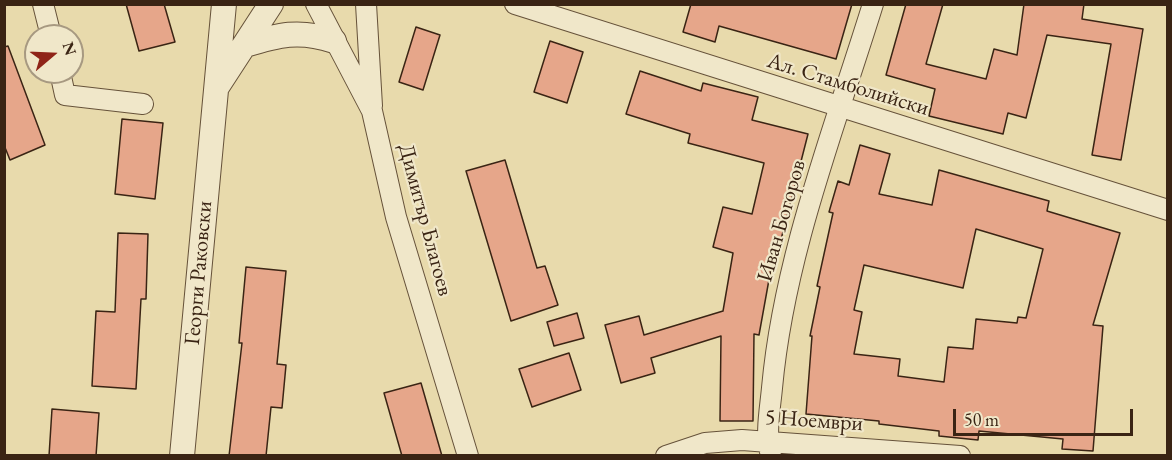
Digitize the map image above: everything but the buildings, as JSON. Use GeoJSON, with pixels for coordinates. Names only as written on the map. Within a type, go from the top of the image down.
{"type":"FeatureCollection","features":[{"type":"Feature","properties":{"kind":"street"},"geometry":{"type":"LineString","coordinates":[[44,4],[48,24]]}},
{"type":"Feature","properties":{"kind":"street","name":"Георги Раковски"},"geometry":{"type":"LineString","coordinates":[[182,456],[214,91],[224,4]]}},
{"type":"Feature","properties":{"kind":"street","name":"Георги Раковски"},"geometry":{"type":"LineString","coordinates":[[214,91],[271,4]]}},
{"type":"Feature","properties":{"kind":"street","name":"Димитър Благоев"},"geometry":{"type":"LineString","coordinates":[[316,4],[372,111],[396,217],[468,456]]}},
{"type":"Feature","properties":{"kind":"street"},"geometry":{"type":"LineString","coordinates":[[366,4],[372,111]]}},
{"type":"Feature","properties":{"kind":"street","name":"Ал. Стамболийски"},"geometry":{"type":"LineString","coordinates":[[515,4],[1167,210]]}},
{"type":"Feature","properties":{"kind":"street","name":"Иван Богоров"},"geometry":{"type":"LineString","coordinates":[[769,448],[774,361],[789,276],[873,4]]}},
{"type":"Feature","properties":{"kind":"street"},"geometry":{"type":"LineString","coordinates":[[245,45],[283,33],[314,34],[334,41]]}},
{"type":"Feature","properties":{"kind":"street"},"geometry":{"type":"LineString","coordinates":[[63,84],[65,94],[143,104]]}},
{"type":"Feature","properties":{"kind":"street","name":"5 Ноември"},"geometry":{"type":"LineString","coordinates":[[666,456],[705,443],[960,456]]}}]}
